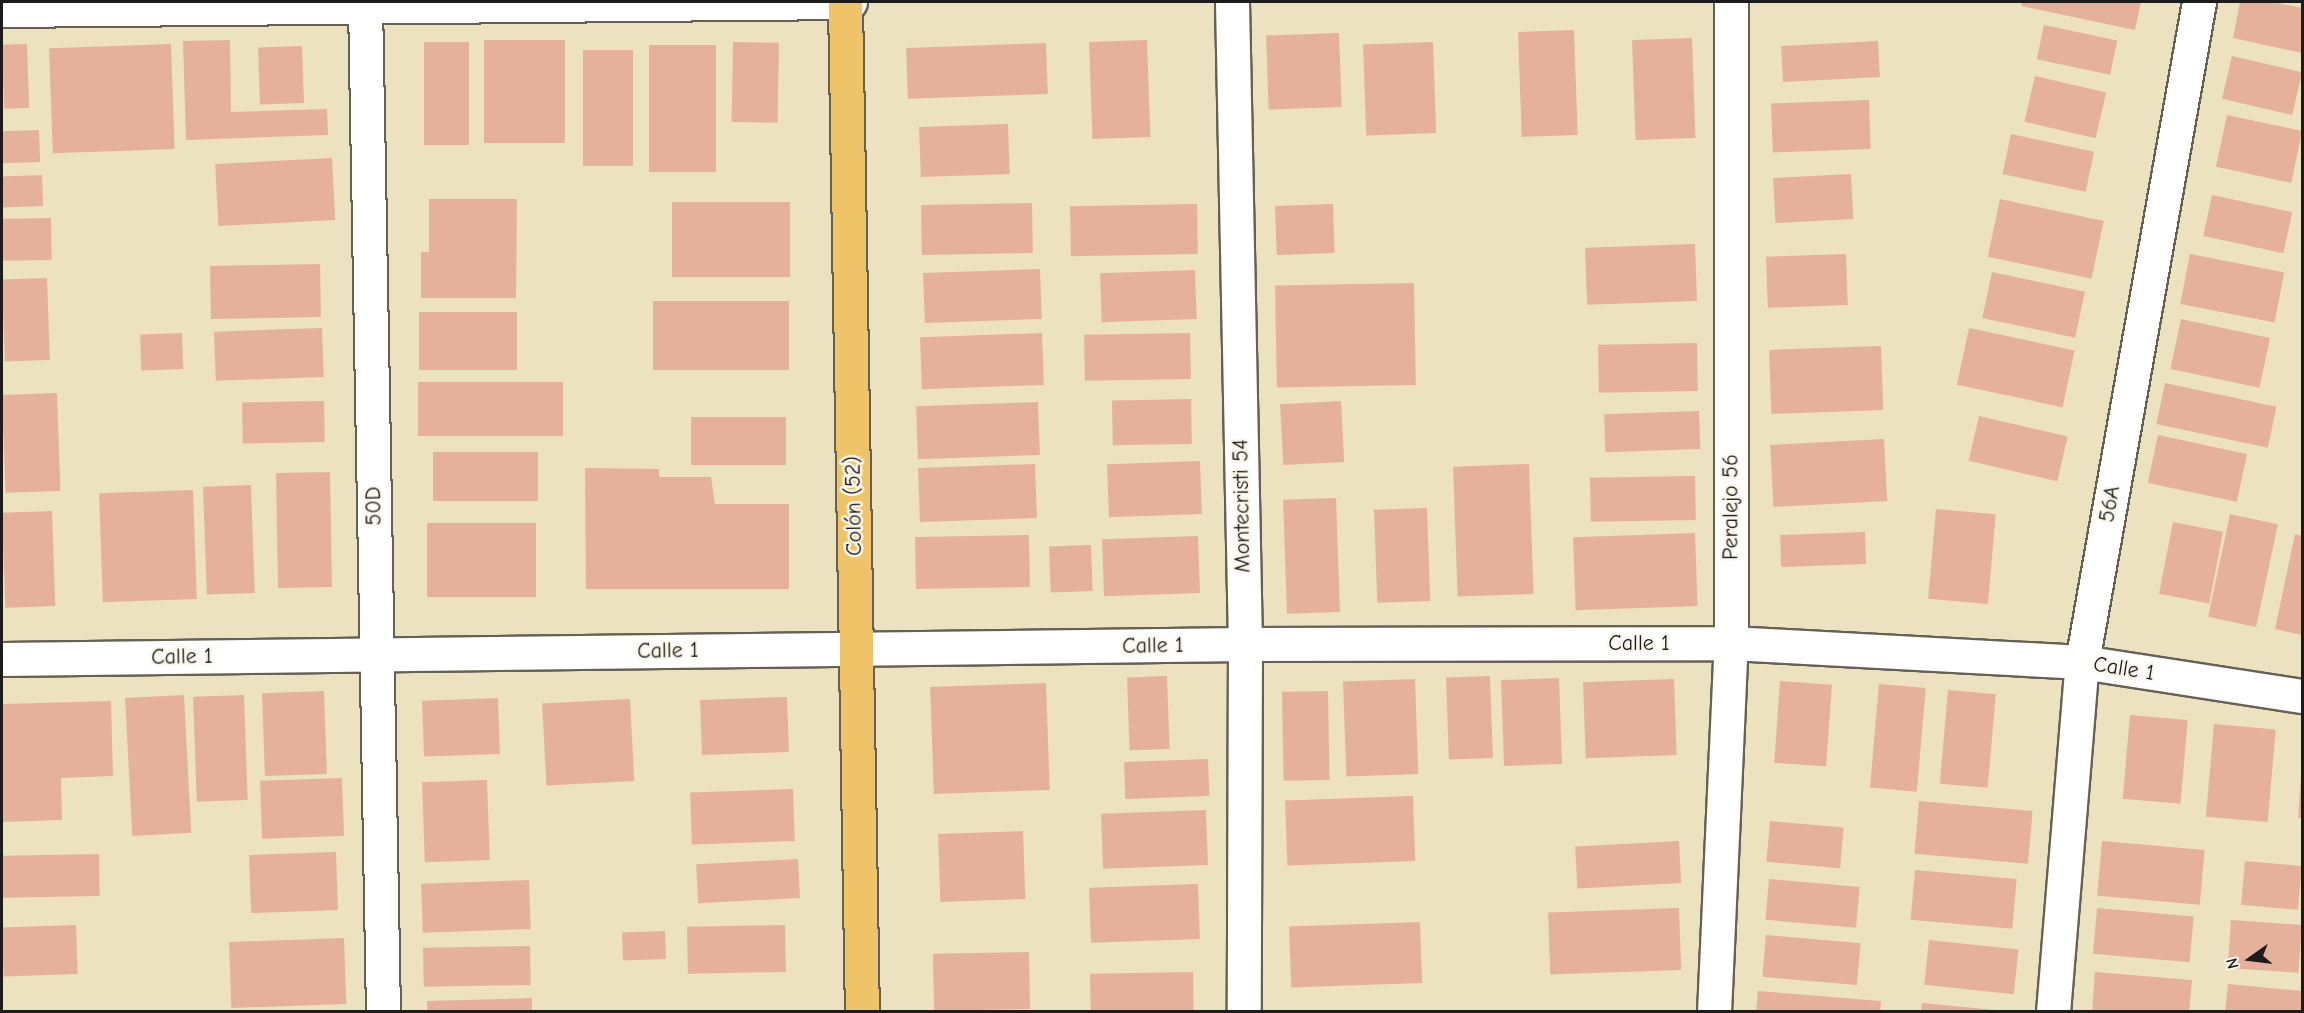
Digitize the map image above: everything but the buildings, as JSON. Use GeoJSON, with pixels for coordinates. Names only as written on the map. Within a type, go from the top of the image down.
{"type":"FeatureCollection","features":[{"type":"Feature","properties":{"kind":"main road","name":"Colón (52)"},"geometry":{"type":"LineString","coordinates":[[844,2],[862,1011]]}},
{"type":"Feature","properties":{"kind":"street"},"geometry":{"type":"LineString","coordinates":[[2,10],[850,2]]}},
{"type":"Feature","properties":{"kind":"street","name":"Montecristi 54"},"geometry":{"type":"LineString","coordinates":[[1232,2],[1245,644],[1244,1011]]}},
{"type":"Feature","properties":{"kind":"street","name":"Peralejo 56"},"geometry":{"type":"LineString","coordinates":[[1714,1011],[1731,644],[1731,2]]}},
{"type":"Feature","properties":{"kind":"street","name":"56A"},"geometry":{"type":"LineString","coordinates":[[2052,1011],[2082,662],[2199,2]]}},
{"type":"Feature","properties":{"kind":"street","name":"50D"},"geometry":{"type":"LineString","coordinates":[[365,5],[383,1011]]}},
{"type":"Feature","properties":{"kind":"street","name":"Calle 1"},"geometry":{"type":"LineString","coordinates":[[2,659],[1245,644],[1731,644],[2082,662],[2302,696]]}}]}
